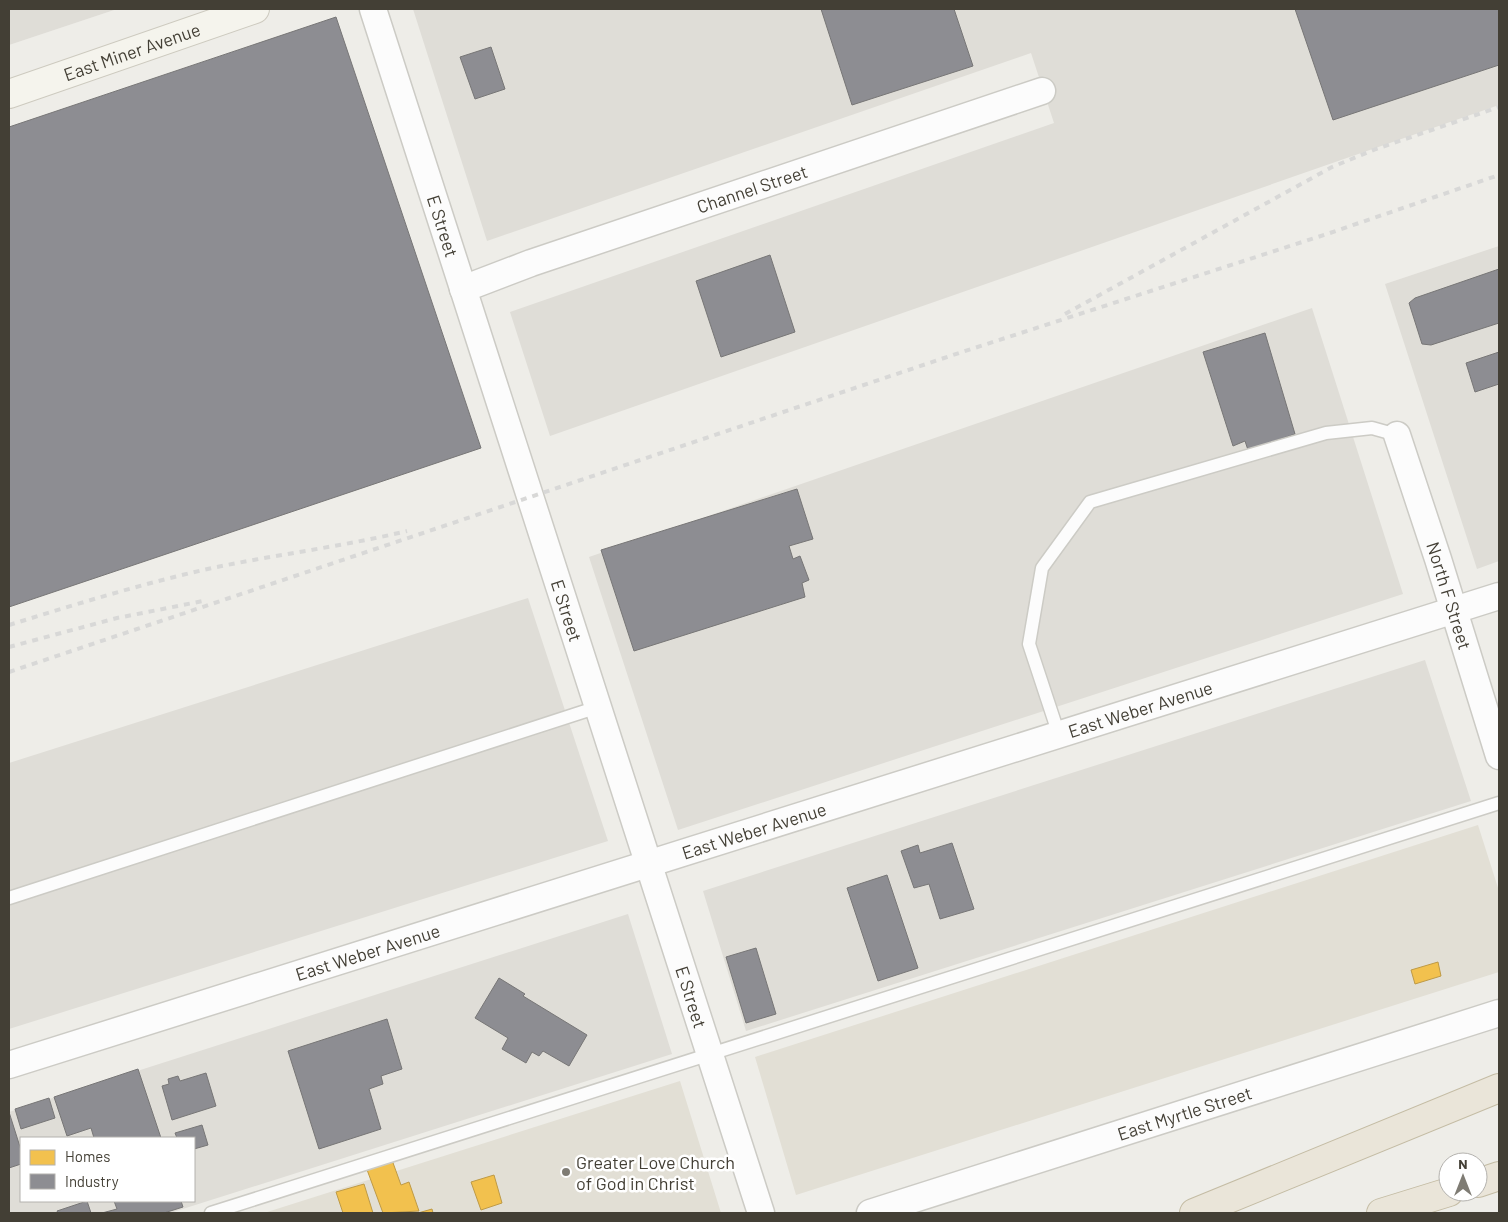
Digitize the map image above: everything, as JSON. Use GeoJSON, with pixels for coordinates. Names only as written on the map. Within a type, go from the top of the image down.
{"type":"FeatureCollection","features":[{"type":"Feature","properties":{"kind":"highway"},"geometry":{"type":"LineString","coordinates":[[1194,1213],[1499,1088]]}},
{"type":"Feature","properties":{"kind":"highway"},"geometry":{"type":"LineString","coordinates":[[1381,1213],[1438,1195]]}},
{"type":"Feature","properties":{"kind":"street","name":"East Miner Avenue"},"geometry":{"type":"LineString","coordinates":[[9,94],[255,9]]}},
{"type":"Feature","properties":{"kind":"street","name":"E Street"},"geometry":{"type":"LineString","coordinates":[[373,9],[761,1213]]}},
{"type":"Feature","properties":{"kind":"street","name":"Channel Street"},"geometry":{"type":"LineString","coordinates":[[463,289],[541,260],[1042,92]]}},
{"type":"Feature","properties":{"kind":"street","name":"North F Street"},"geometry":{"type":"LineString","coordinates":[[1397,435],[1499,756]]}},
{"type":"Feature","properties":{"kind":"street","name":"East Weber Avenue"},"geometry":{"type":"LineString","coordinates":[[9,1065],[1499,596]]}},
{"type":"Feature","properties":{"kind":"street","name":"East Myrtle Street"},"geometry":{"type":"LineString","coordinates":[[870,1213],[1499,1013]]}},
{"type":"Feature","properties":{"kind":"lane"},"geometry":{"type":"LineString","coordinates":[[1059,735],[1029,644],[1042,568],[1090,502],[1326,433],[1372,428],[1397,435]]}},
{"type":"Feature","properties":{"kind":"lane"},"geometry":{"type":"LineString","coordinates":[[9,898],[598,707]]}},
{"type":"Feature","properties":{"kind":"lane"},"geometry":{"type":"LineString","coordinates":[[211,1213],[1499,803]]}},
{"type":"Feature","properties":{"kind":"shaded area"},"geometry":{"type":"Polygon","coordinates":[[[9,9],[117,9],[9,45],[9,9]]]}},
{"type":"Feature","properties":{"kind":"shaded area"},"geometry":{"type":"Polygon","coordinates":[[[413,9],[1499,9],[1499,105],[550,436],[510,312],[1054,123],[1031,53],[487,241],[413,9]]]}},
{"type":"Feature","properties":{"kind":"shaded area"},"geometry":{"type":"Polygon","coordinates":[[[1499,246],[1499,561],[1477,569],[1385,284],[1499,246]]]}},
{"type":"Feature","properties":{"kind":"shaded area"},"geometry":{"type":"Polygon","coordinates":[[[1312,308],[1403,594],[678,830],[589,557],[1312,308]]]}},
{"type":"Feature","properties":{"kind":"shaded area"},"geometry":{"type":"Polygon","coordinates":[[[528,598],[608,841],[9,1029],[9,763],[528,598]]]}},
{"type":"Feature","properties":{"kind":"shaded area"},"geometry":{"type":"Polygon","coordinates":[[[1425,660],[1471,801],[746,1031],[703,891],[1425,660]]]}},
{"type":"Feature","properties":{"kind":"shaded area"},"geometry":{"type":"Polygon","coordinates":[[[1478,825],[1499,891],[1499,972],[796,1195],[755,1057],[1478,825]]]}},
{"type":"Feature","properties":{"kind":"shaded area"},"geometry":{"type":"Polygon","coordinates":[[[628,914],[672,1054],[170,1213],[9,1213],[9,1112],[628,914]]]}},
{"type":"Feature","properties":{"kind":"shaded area"},"geometry":{"type":"Polygon","coordinates":[[[680,1081],[721,1213],[264,1213],[680,1081]]]}},
{"type":"Feature","properties":{"kind":"building: Homes"},"geometry":{"type":"Polygon","coordinates":[[[1438,962],[1441,976],[1415,984],[1411,970],[1438,962]]]}},
{"type":"Feature","properties":{"kind":"building: Homes"},"geometry":{"type":"Polygon","coordinates":[[[392,1160],[401,1185],[409,1182],[419,1211],[383,1213],[366,1167],[392,1160]]]}},
{"type":"Feature","properties":{"kind":"building: Homes"},"geometry":{"type":"Polygon","coordinates":[[[494,1175],[502,1203],[481,1210],[471,1182],[494,1175]]]}},
{"type":"Feature","properties":{"kind":"building: Homes"},"geometry":{"type":"Polygon","coordinates":[[[364,1184],[373,1213],[343,1213],[336,1192],[364,1184]]]}},
{"type":"Feature","properties":{"kind":"building: Homes"},"geometry":{"type":"Polygon","coordinates":[[[432,1209],[433,1213],[418,1213],[432,1209]]]}},
{"type":"Feature","properties":{"kind":"building: Industry"},"geometry":{"type":"Polygon","coordinates":[[[821,9],[954,9],[973,66],[852,105],[821,9]]]}},
{"type":"Feature","properties":{"kind":"building: Industry"},"geometry":{"type":"Polygon","coordinates":[[[1295,9],[1499,9],[1499,65],[1333,120],[1295,9]]]}},
{"type":"Feature","properties":{"kind":"building: Industry"},"geometry":{"type":"Polygon","coordinates":[[[336,17],[481,448],[9,607],[9,127],[336,17]]]}},
{"type":"Feature","properties":{"kind":"building: Industry"},"geometry":{"type":"Polygon","coordinates":[[[491,47],[505,89],[475,99],[460,57],[491,47]]]}},
{"type":"Feature","properties":{"kind":"building: Industry"},"geometry":{"type":"Polygon","coordinates":[[[770,255],[795,332],[721,357],[696,281],[770,255]]]}},
{"type":"Feature","properties":{"kind":"building: Industry"},"geometry":{"type":"Polygon","coordinates":[[[1499,269],[1499,323],[1431,345],[1422,344],[1409,303],[1415,298],[1499,269]]]}},
{"type":"Feature","properties":{"kind":"building: Industry"},"geometry":{"type":"Polygon","coordinates":[[[1265,333],[1295,434],[1248,450],[1245,441],[1233,446],[1203,352],[1265,333]]]}},
{"type":"Feature","properties":{"kind":"building: Industry"},"geometry":{"type":"Polygon","coordinates":[[[1499,352],[1499,384],[1475,392],[1466,363],[1499,352]]]}},
{"type":"Feature","properties":{"kind":"building: Industry"},"geometry":{"type":"Polygon","coordinates":[[[797,489],[813,539],[789,546],[793,559],[800,556],[809,580],[802,583],[805,597],[634,651],[601,550],[797,489]]]}},
{"type":"Feature","properties":{"kind":"building: Industry"},"geometry":{"type":"Polygon","coordinates":[[[952,843],[974,909],[940,919],[929,884],[914,888],[901,851],[918,845],[920,853],[952,843]]]}},
{"type":"Feature","properties":{"kind":"building: Industry"},"geometry":{"type":"Polygon","coordinates":[[[887,875],[918,968],[878,981],[847,888],[887,875]]]}},
{"type":"Feature","properties":{"kind":"building: Industry"},"geometry":{"type":"Polygon","coordinates":[[[756,948],[776,1014],[746,1023],[726,957],[756,948]]]}},
{"type":"Feature","properties":{"kind":"building: Industry"},"geometry":{"type":"Polygon","coordinates":[[[499,978],[525,994],[523,996],[587,1035],[569,1066],[543,1051],[539,1056],[532,1052],[526,1063],[502,1049],[508,1038],[475,1018],[499,978]]]}},
{"type":"Feature","properties":{"kind":"building: Industry"},"geometry":{"type":"Polygon","coordinates":[[[387,1019],[402,1069],[381,1076],[383,1084],[369,1089],[381,1129],[319,1149],[288,1051],[387,1019]]]}},
{"type":"Feature","properties":{"kind":"building: Industry"},"geometry":{"type":"Polygon","coordinates":[[[138,1069],[161,1137],[94,1137],[91,1128],[67,1136],[54,1097],[138,1069]]]}},
{"type":"Feature","properties":{"kind":"building: Industry"},"geometry":{"type":"Polygon","coordinates":[[[206,1073],[216,1106],[172,1120],[162,1086],[169,1084],[168,1079],[178,1076],[180,1081],[206,1073]]]}},
{"type":"Feature","properties":{"kind":"building: Industry"},"geometry":{"type":"Polygon","coordinates":[[[49,1098],[55,1118],[21,1129],[15,1109],[49,1098]]]}},
{"type":"Feature","properties":{"kind":"building: Industry"},"geometry":{"type":"Polygon","coordinates":[[[9,1112],[20,1147],[20,1164],[9,1168],[9,1112]]]}},
{"type":"Feature","properties":{"kind":"building: Industry"},"geometry":{"type":"Polygon","coordinates":[[[202,1125],[208,1145],[195,1149],[195,1137],[177,1137],[175,1133],[202,1125]]]}},
{"type":"Feature","properties":{"kind":"building: Industry"},"geometry":{"type":"Polygon","coordinates":[[[87,1202],[91,1213],[58,1213],[57,1211],[87,1202]]]}},
{"type":"Feature","properties":{"kind":"building: Industry"},"geometry":{"type":"Polygon","coordinates":[[[114,1202],[181,1202],[183,1207],[164,1213],[102,1213],[117,1209],[114,1202]]]}},
{"type":"Feature","properties":{"kind":"railway"},"geometry":{"type":"LineString","coordinates":[[1065,314],[1332,167],[1376,149],[1499,107]]}},
{"type":"Feature","properties":{"kind":"railway"},"geometry":{"type":"LineString","coordinates":[[9,672],[959,353],[1327,234],[1499,175]]}},
{"type":"Feature","properties":{"kind":"railway"},"geometry":{"type":"LineString","coordinates":[[9,625],[165,579],[241,562],[407,531]]}},
{"type":"Feature","properties":{"kind":"railway"},"geometry":{"type":"LineString","coordinates":[[9,647],[117,618],[203,601]]}},
{"type":"Feature","properties":{"kind":"place","name":"Greater Love Church of God in Christ"},"geometry":{"type":"Point","coordinates":[566,1172]}}]}
